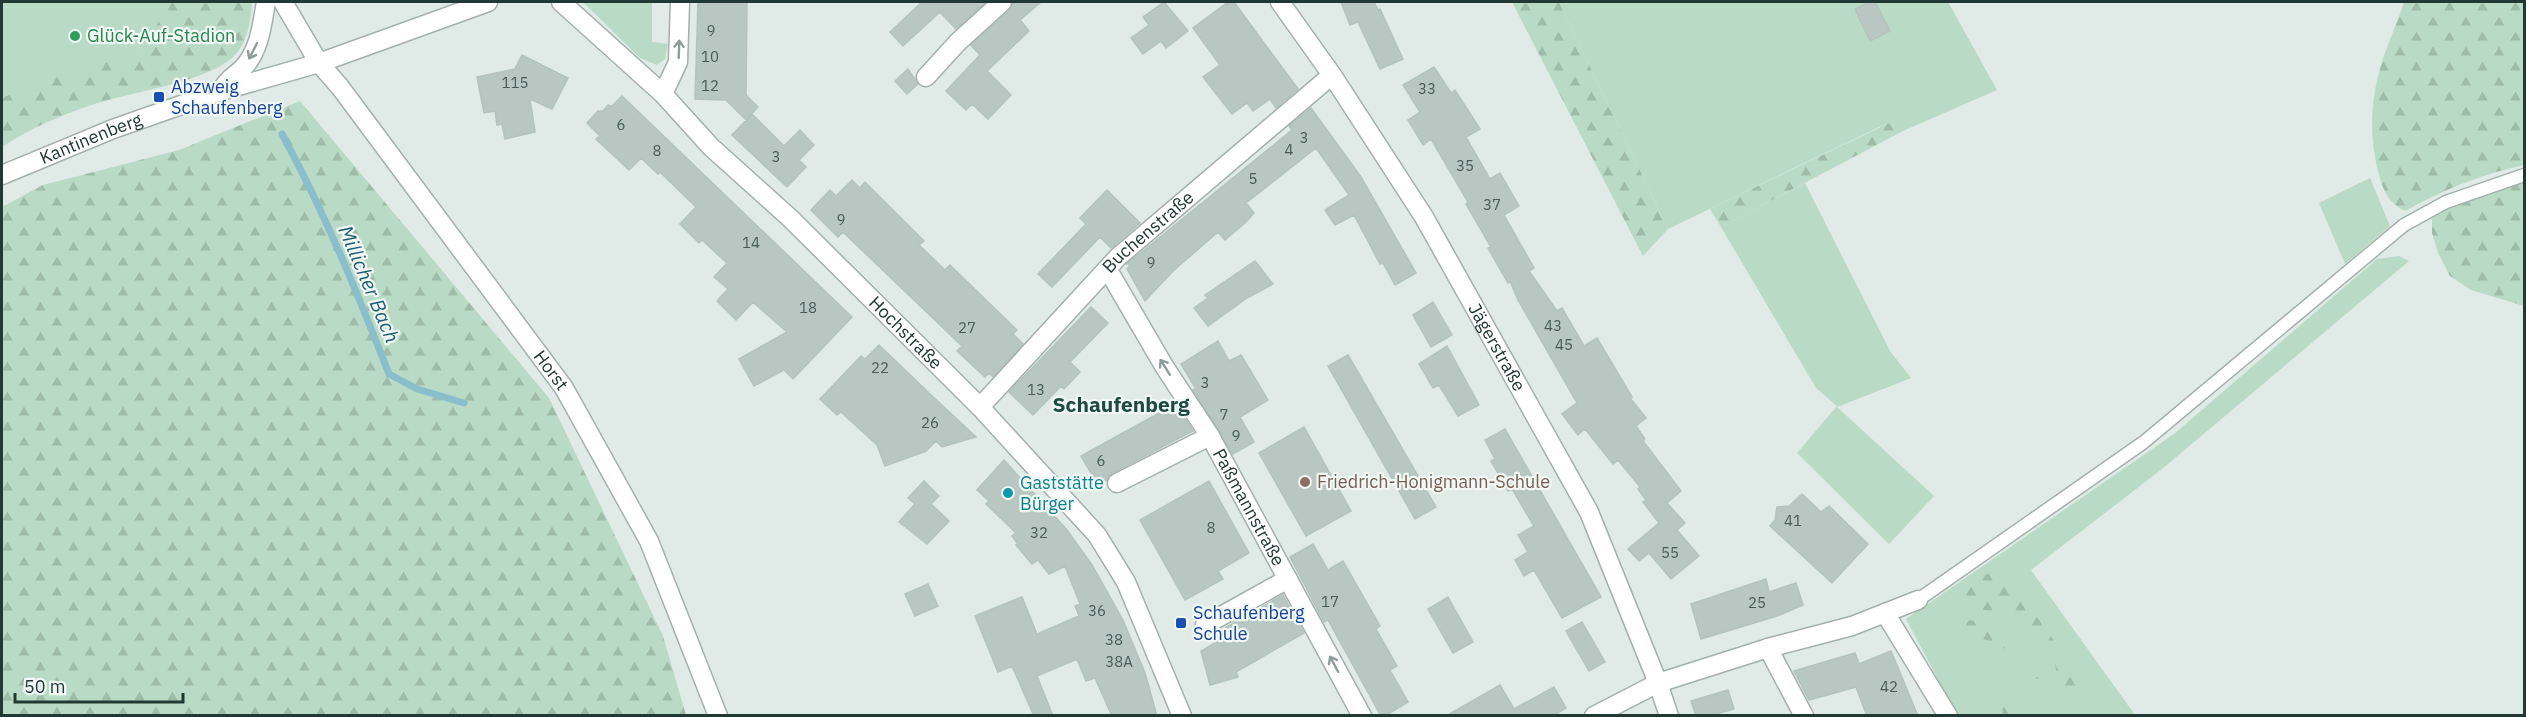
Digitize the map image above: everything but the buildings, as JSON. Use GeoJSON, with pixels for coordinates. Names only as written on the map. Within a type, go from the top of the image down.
{"type":"FeatureCollection","features":[{"type":"Feature","properties":{"kind":"street"},"geometry":{"type":"LineString","coordinates":[[221,91],[228,79],[243,68],[254,53],[266,2]]}},
{"type":"Feature","properties":{"kind":"street","name":"Horst"},"geometry":{"type":"LineString","coordinates":[[283,2],[320,63],[451,233],[564,388],[649,541],[718,716]]}},
{"type":"Feature","properties":{"kind":"street","name":"Kantinenberg"},"geometry":{"type":"LineString","coordinates":[[2,175],[113,129],[221,91],[320,63],[488,2]]}},
{"type":"Feature","properties":{"kind":"street","name":"Hochstraße"},"geometry":{"type":"LineString","coordinates":[[561,2],[663,94],[711,147],[791,219],[980,407],[1097,535],[1126,582],[1182,716]]}},
{"type":"Feature","properties":{"kind":"street"},"geometry":{"type":"LineString","coordinates":[[663,94],[678,62],[680,2]]}},
{"type":"Feature","properties":{"kind":"street"},"geometry":{"type":"LineString","coordinates":[[926,77],[958,42],[1002,2]]}},
{"type":"Feature","properties":{"kind":"street","name":"Jägerstraße"},"geometry":{"type":"LineString","coordinates":[[1280,2],[1332,75],[1424,217],[1589,512],[1658,683],[1669,716]]}},
{"type":"Feature","properties":{"kind":"street","name":"Buchenstraße"},"geometry":{"type":"LineString","coordinates":[[980,407],[1118,257],[1332,75]]}},
{"type":"Feature","properties":{"kind":"street","name":"Paßmannstraße"},"geometry":{"type":"LineString","coordinates":[[1108,270],[1164,366],[1210,436],[1362,716]]}},
{"type":"Feature","properties":{"kind":"street","name":"Paßmannstraße"},"geometry":{"type":"LineString","coordinates":[[1117,483],[1210,436]]}},
{"type":"Feature","properties":{"kind":"street","name":"Paßmannstraße"},"geometry":{"type":"LineString","coordinates":[[1205,625],[1288,579]]}},
{"type":"Feature","properties":{"kind":"street"},"geometry":{"type":"LineString","coordinates":[[1594,716],[1658,683],[1768,648],[1852,626],[1918,600]]}},
{"type":"Feature","properties":{"kind":"street"},"geometry":{"type":"LineString","coordinates":[[1885,612],[1947,716]]}},
{"type":"Feature","properties":{"kind":"street"},"geometry":{"type":"LineString","coordinates":[[1768,648],[1804,716]]}},
{"type":"Feature","properties":{"kind":"lane"},"geometry":{"type":"LineString","coordinates":[[1918,600],[2144,442],[2404,225],[2446,202],[2524,175]]}},
{"type":"Feature","properties":{"kind":"green space","name":"Glück-Auf-Stadion"},"geometry":{"type":"Polygon","coordinates":[[[2,2],[170,2],[171,13],[136,54],[2,100],[2,2]]]}},
{"type":"Feature","properties":{"kind":"green space"},"geometry":{"type":"Polygon","coordinates":[[[170,2],[252,2],[248,31],[242,45],[233,57],[221,66],[205,73],[73,111],[36,127],[2,147],[2,98],[53,78],[136,54],[170,6],[170,2]]]}},
{"type":"Feature","properties":{"kind":"green space"},"geometry":{"type":"Polygon","coordinates":[[[583,2],[652,2],[652,42],[668,44],[665,59],[657,65],[640,58],[583,2]]]}},
{"type":"Feature","properties":{"kind":"green space"},"geometry":{"type":"Polygon","coordinates":[[[1512,2],[1559,2],[1668,229],[1643,256],[1512,2]]]}},
{"type":"Feature","properties":{"kind":"green space"},"geometry":{"type":"Polygon","coordinates":[[[1559,2],[1948,2],[1997,90],[1903,131],[1889,123],[1877,128],[1668,229],[1559,2]]]}},
{"type":"Feature","properties":{"kind":"green space"},"geometry":{"type":"Polygon","coordinates":[[[2404,2],[2524,2],[2524,165],[2463,184],[2405,211],[2390,199],[2383,188],[2374,154],[2372,128],[2373,101],[2378,75],[2404,2]]]}},
{"type":"Feature","properties":{"kind":"green space"},"geometry":{"type":"Polygon","coordinates":[[[300,101],[549,398],[663,636],[686,715],[2,715],[2,207],[43,185],[179,150],[300,101]]]}},
{"type":"Feature","properties":{"kind":"green space"},"geometry":{"type":"Polygon","coordinates":[[[1889,123],[1903,131],[1721,227],[1710,209],[1889,123]]]}},
{"type":"Feature","properties":{"kind":"green space"},"geometry":{"type":"Polygon","coordinates":[[[2370,178],[2390,226],[2345,264],[2319,203],[2370,178]]]}},
{"type":"Feature","properties":{"kind":"green space"},"geometry":{"type":"Polygon","coordinates":[[[1805,183],[1890,351],[1911,378],[1837,407],[1934,496],[1889,544],[1797,453],[1837,406],[1816,388],[1721,227],[1805,183]]]}},
{"type":"Feature","properties":{"kind":"green space"},"geometry":{"type":"Polygon","coordinates":[[[2524,183],[2524,306],[2471,290],[2450,276],[2438,253],[2432,233],[2432,219],[2440,208],[2524,183]]]}},
{"type":"Feature","properties":{"kind":"green space"},"geometry":{"type":"Polygon","coordinates":[[[2399,256],[2409,261],[2162,469],[2031,570],[2135,715],[1957,715],[1906,619],[2174,434],[2377,259],[2399,256]]]}},
{"type":"Feature","properties":{"kind":"green space"},"geometry":{"type":"Polygon","coordinates":[[[2001,566],[2084,683],[2074,691],[2058,690],[2053,657],[2023,619],[2012,613],[1974,608],[1956,593],[2001,566]]]}},
{"type":"Feature","properties":{"kind":"green space"},"geometry":{"type":"Polygon","coordinates":[[[1970,620],[1996,629],[2015,640],[2047,677],[2035,679],[2008,651],[1963,631],[1963,623],[1970,620]]]}},
{"type":"Feature","properties":{"kind":"green space"},"geometry":{"type":"Polygon","coordinates":[[[2003,692],[2024,715],[2002,715],[2003,712],[1995,702],[2003,692]]]}},
{"type":"Feature","properties":{"kind":"waterway","name":"Millicher Bach"},"geometry":{"type":"LineString","coordinates":[[282,134],[339,252],[389,374],[417,389],[464,403]]}},
{"type":"Feature","properties":{"kind":"place","name":"Glück-Auf-Stadion"},"geometry":{"type":"Point","coordinates":[75,36]}},
{"type":"Feature","properties":{"kind":"place","name":"Abzweig Schaufenberg"},"geometry":{"type":"Point","coordinates":[159,97]}},
{"type":"Feature","properties":{"kind":"place","name":"Friedrich-Honigmann-Schule"},"geometry":{"type":"Point","coordinates":[1305,482]}},
{"type":"Feature","properties":{"kind":"place","name":"Gaststätte Bürger"},"geometry":{"type":"Point","coordinates":[1008,493]}},
{"type":"Feature","properties":{"kind":"place","name":"Schaufenberg Schule"},"geometry":{"type":"Point","coordinates":[1181,623]}},
{"type":"Feature","properties":{"kind":"district","name":"Schaufenberg"},"geometry":{"type":"Point","coordinates":[1121,405]}}]}
